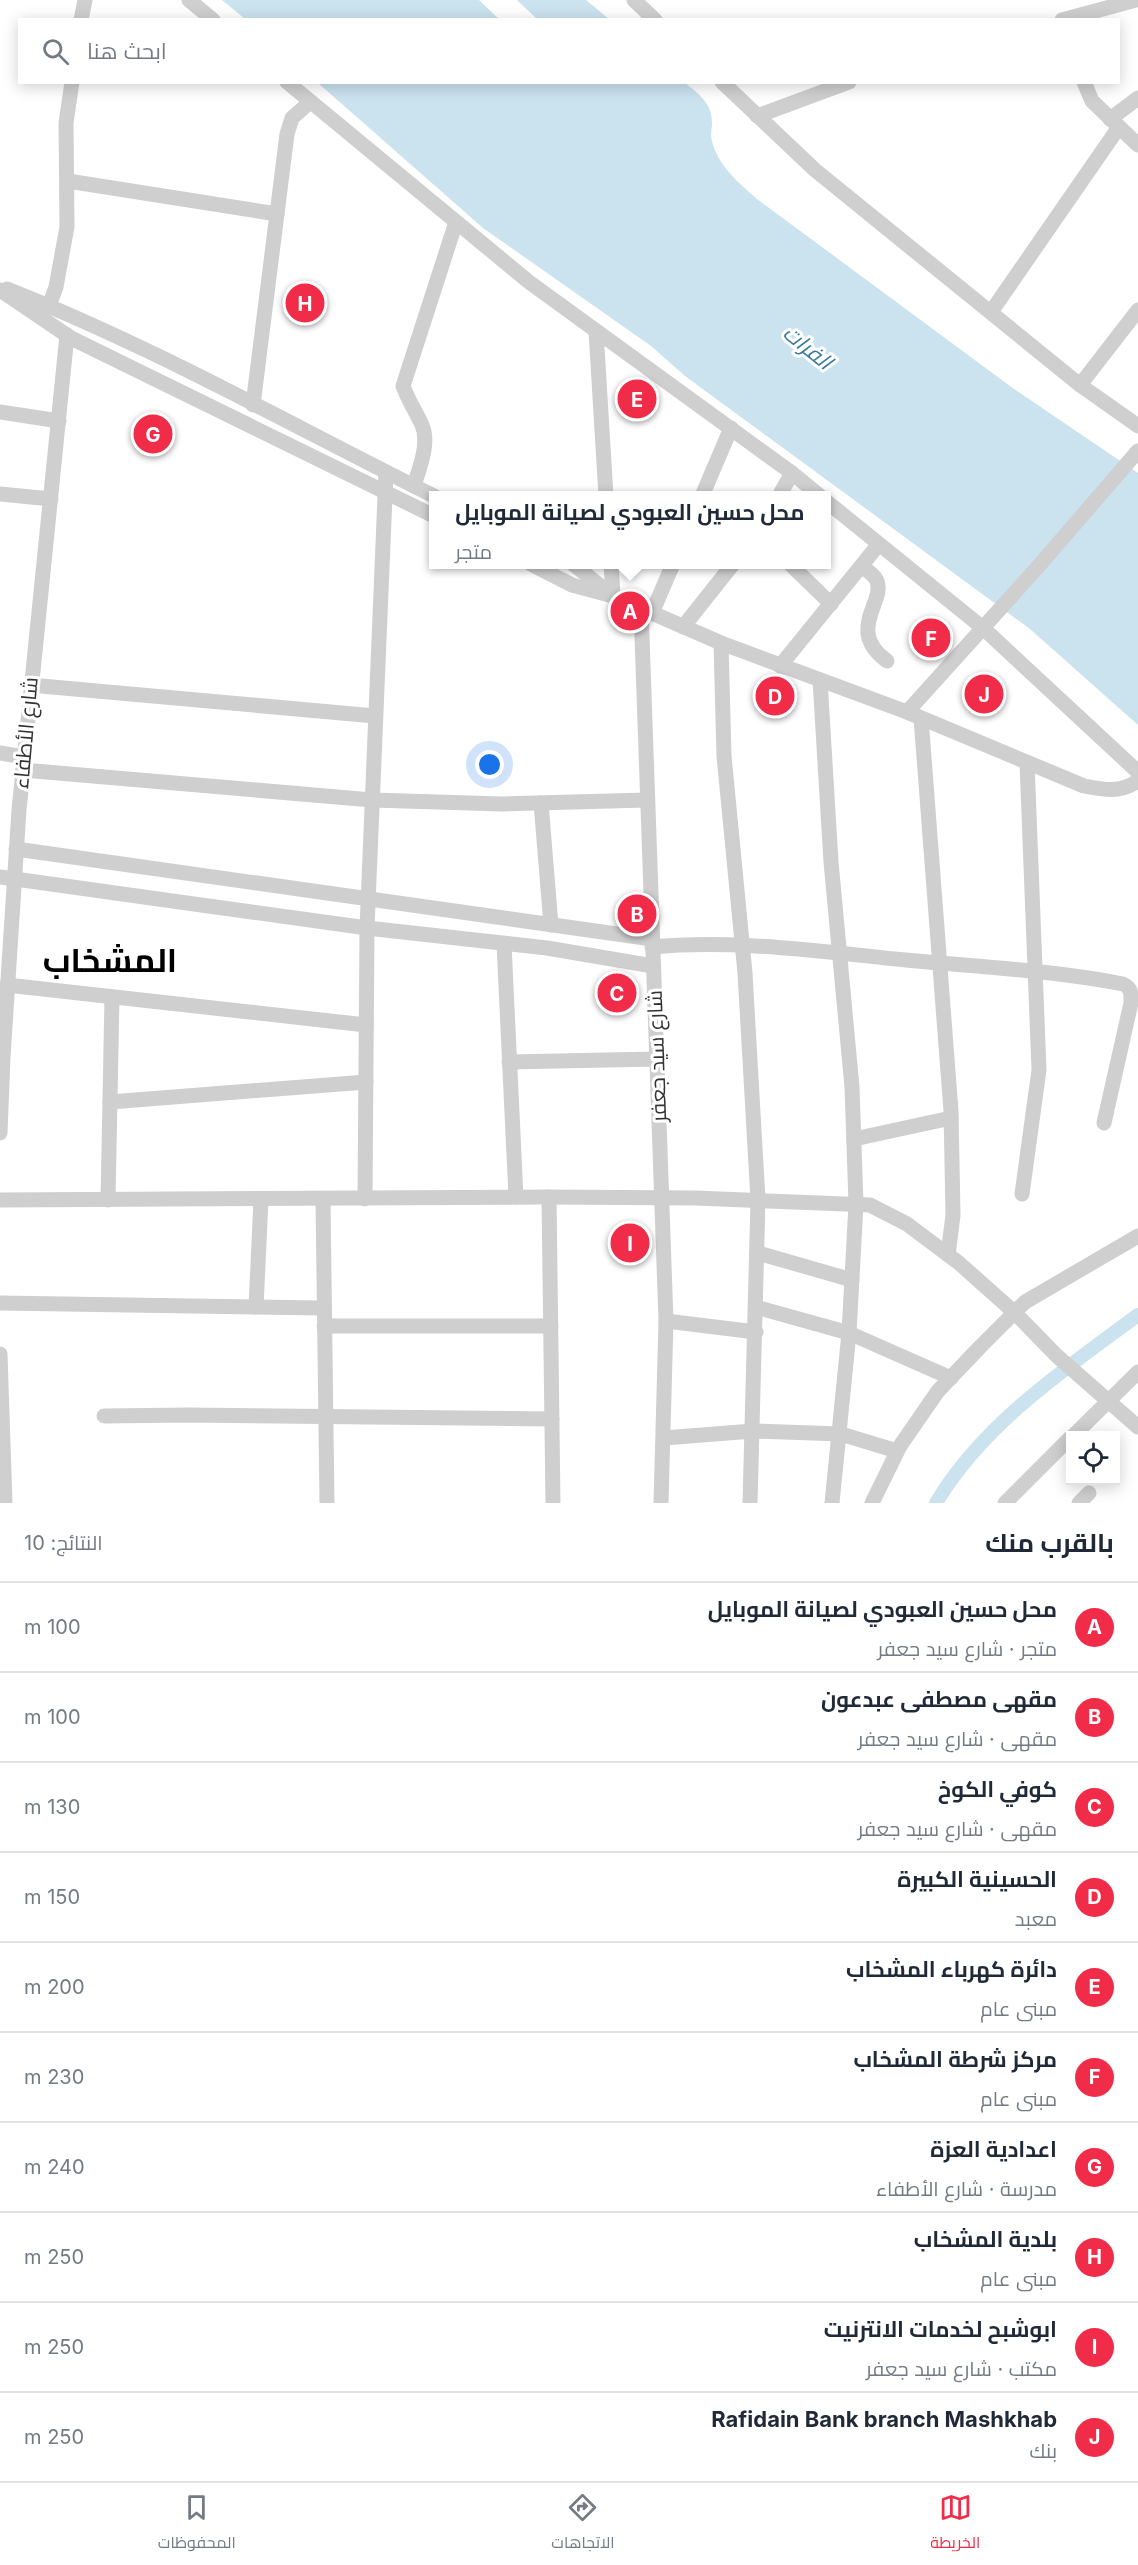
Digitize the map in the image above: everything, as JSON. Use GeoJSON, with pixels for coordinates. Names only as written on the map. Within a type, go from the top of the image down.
{"type":"FeatureCollection","features":[{"type":"Feature","properties":{"kind":"street"},"geometry":{"type":"LineString","coordinates":[[82,18],[86,0]]}},
{"type":"Feature","properties":{"kind":"street"},"geometry":{"type":"LineString","coordinates":[[189,0],[211,18]]}},
{"type":"Feature","properties":{"kind":"street"},"geometry":{"type":"LineString","coordinates":[[634,0],[653,18]]}},
{"type":"Feature","properties":{"kind":"street"},"geometry":{"type":"LineString","coordinates":[[1069,18],[1136,0]]}},
{"type":"Feature","properties":{"kind":"street"},"geometry":{"type":"LineString","coordinates":[[49,306],[56,287],[67,227],[66,123],[72,84]]}},
{"type":"Feature","properties":{"kind":"street"},"geometry":{"type":"LineString","coordinates":[[289,84],[529,282],[815,491]]}},
{"type":"Feature","properties":{"kind":"street"},"geometry":{"type":"LineString","coordinates":[[724,84],[815,170],[1080,385],[1138,426]]}},
{"type":"Feature","properties":{"kind":"street"},"geometry":{"type":"LineString","coordinates":[[757,116],[844,84]]}},
{"type":"Feature","properties":{"kind":"street"},"geometry":{"type":"LineString","coordinates":[[1085,84],[1092,101],[1138,145]]}},
{"type":"Feature","properties":{"kind":"street"},"geometry":{"type":"LineString","coordinates":[[991,312],[1115,123],[1138,98]]}},
{"type":"Feature","properties":{"kind":"street"},"geometry":{"type":"LineString","coordinates":[[253,405],[288,126],[292,118],[310,102]]}},
{"type":"Feature","properties":{"kind":"street"},"geometry":{"type":"LineString","coordinates":[[68,181],[277,214]]}},
{"type":"Feature","properties":{"kind":"street"},"geometry":{"type":"LineString","coordinates":[[414,486],[421,463],[423,426],[403,386],[456,222]]}},
{"type":"Feature","properties":{"kind":"street"},"geometry":{"type":"LineString","coordinates":[[0,288],[49,306],[150,352],[429,494]]}},
{"type":"Feature","properties":{"kind":"street"},"geometry":{"type":"LineString","coordinates":[[0,288],[67,335],[429,514]]}},
{"type":"Feature","properties":{"kind":"street"},"geometry":{"type":"LineString","coordinates":[[1080,385],[1138,310]]}},
{"type":"Feature","properties":{"kind":"street"},"geometry":{"type":"LineString","coordinates":[[596,331],[606,491]]}},
{"type":"Feature","properties":{"kind":"street","name":"شارع الأطفاء"},"geometry":{"type":"LineString","coordinates":[[0,1133],[7,985],[7,878],[16,849],[30,685],[67,335]]}},
{"type":"Feature","properties":{"kind":"street"},"geometry":{"type":"LineString","coordinates":[[0,412],[59,421]]}},
{"type":"Feature","properties":{"kind":"street"},"geometry":{"type":"LineString","coordinates":[[704,491],[731,428]]}},
{"type":"Feature","properties":{"kind":"street"},"geometry":{"type":"LineString","coordinates":[[948,1254],[953,1215],[951,1118],[939,963],[914,715],[983,628],[1137,453]]}},
{"type":"Feature","properties":{"kind":"street"},"geometry":{"type":"LineString","coordinates":[[364,1199],[368,900],[383,491],[386,472]]}},
{"type":"Feature","properties":{"kind":"street"},"geometry":{"type":"LineString","coordinates":[[781,491],[792,472]]}},
{"type":"Feature","properties":{"kind":"street"},"geometry":{"type":"LineString","coordinates":[[0,494],[51,499]]}},
{"type":"Feature","properties":{"kind":"street"},"geometry":{"type":"LineString","coordinates":[[831,505],[983,628],[1138,772]]}},
{"type":"Feature","properties":{"kind":"street"},"geometry":{"type":"LineString","coordinates":[[780,666],[879,544]]}},
{"type":"Feature","properties":{"kind":"street"},"geometry":{"type":"LineString","coordinates":[[862,566],[875,578],[878,585],[876,598],[868,615],[868,632],[874,652],[886,661]]}},
{"type":"Feature","properties":{"kind":"street"},"geometry":{"type":"LineString","coordinates":[[541,569],[572,585],[613,596],[721,643],[914,715],[1084,786],[1120,790],[1138,781]]}},
{"type":"Feature","properties":{"kind":"street"},"geometry":{"type":"LineString","coordinates":[[579,569],[613,596]]}},
{"type":"Feature","properties":{"kind":"street"},"geometry":{"type":"LineString","coordinates":[[611,569],[613,596]]}},
{"type":"Feature","properties":{"kind":"street"},"geometry":{"type":"LineString","coordinates":[[647,611],[670,569]]}},
{"type":"Feature","properties":{"kind":"street"},"geometry":{"type":"LineString","coordinates":[[683,627],[729,569]]}},
{"type":"Feature","properties":{"kind":"street"},"geometry":{"type":"LineString","coordinates":[[795,569],[831,604]]}},
{"type":"Feature","properties":{"kind":"street","name":"شارع سيد جعفر"},"geometry":{"type":"LineString","coordinates":[[647,611],[647,800],[666,1321],[661,1503]]}},
{"type":"Feature","properties":{"kind":"street"},"geometry":{"type":"LineString","coordinates":[[721,643],[724,756],[742,946],[758,1200],[750,1503]]}},
{"type":"Feature","properties":{"kind":"street"},"geometry":{"type":"LineString","coordinates":[[820,680],[831,862],[852,1086],[856,1204],[841,1434],[832,1503]]}},
{"type":"Feature","properties":{"kind":"street"},"geometry":{"type":"LineString","coordinates":[[30,685],[375,716]]}},
{"type":"Feature","properties":{"kind":"street"},"geometry":{"type":"LineString","coordinates":[[0,753],[23,763],[372,800],[541,803],[647,800]]}},
{"type":"Feature","properties":{"kind":"street"},"geometry":{"type":"LineString","coordinates":[[1022,1194],[1039,1070],[1037,970],[1027,763]]}},
{"type":"Feature","properties":{"kind":"street"},"geometry":{"type":"LineString","coordinates":[[541,803],[551,925]]}},
{"type":"Feature","properties":{"kind":"street"},"geometry":{"type":"LineString","coordinates":[[16,849],[551,925],[652,943],[742,946],[1037,970],[1122,984],[1129,987],[1131,1003],[1104,1123]]}},
{"type":"Feature","properties":{"kind":"street"},"geometry":{"type":"LineString","coordinates":[[7,878],[653,966]]}},
{"type":"Feature","properties":{"kind":"street"},"geometry":{"type":"LineString","coordinates":[[504,944],[516,1197]]}},
{"type":"Feature","properties":{"kind":"street"},"geometry":{"type":"LineString","coordinates":[[7,985],[366,1025]]}},
{"type":"Feature","properties":{"kind":"street"},"geometry":{"type":"LineString","coordinates":[[108,1200],[112,997]]}},
{"type":"Feature","properties":{"kind":"street"},"geometry":{"type":"LineString","coordinates":[[509,1062],[657,1059]]}},
{"type":"Feature","properties":{"kind":"street"},"geometry":{"type":"LineString","coordinates":[[110,1102],[366,1082]]}},
{"type":"Feature","properties":{"kind":"street"},"geometry":{"type":"LineString","coordinates":[[854,1139],[951,1118]]}},
{"type":"Feature","properties":{"kind":"street"},"geometry":{"type":"LineString","coordinates":[[549,1197],[553,1503]]}},
{"type":"Feature","properties":{"kind":"street"},"geometry":{"type":"LineString","coordinates":[[0,1200],[549,1197],[758,1200],[870,1205],[907,1224],[948,1254],[1015,1312],[1057,1356],[1138,1426]]}},
{"type":"Feature","properties":{"kind":"street"},"geometry":{"type":"LineString","coordinates":[[256,1307],[261,1200]]}},
{"type":"Feature","properties":{"kind":"street"},"geometry":{"type":"LineString","coordinates":[[322,1200],[327,1503]]}},
{"type":"Feature","properties":{"kind":"street"},"geometry":{"type":"LineString","coordinates":[[872,1503],[897,1451],[938,1391],[1015,1312],[1025,1302],[1138,1236]]}},
{"type":"Feature","properties":{"kind":"street"},"geometry":{"type":"LineString","coordinates":[[758,1253],[852,1280]]}},
{"type":"Feature","properties":{"kind":"street"},"geometry":{"type":"LineString","coordinates":[[0,1303],[324,1308]]}},
{"type":"Feature","properties":{"kind":"street"},"geometry":{"type":"LineString","coordinates":[[756,1307],[849,1333],[951,1378]]}},
{"type":"Feature","properties":{"kind":"street"},"geometry":{"type":"LineString","coordinates":[[666,1321],[756,1332]]}},
{"type":"Feature","properties":{"kind":"street"},"geometry":{"type":"LineString","coordinates":[[324,1326],[551,1326]]}},
{"type":"Feature","properties":{"kind":"street"},"geometry":{"type":"LineString","coordinates":[[0,1354],[5,1503]]}},
{"type":"Feature","properties":{"kind":"street"},"geometry":{"type":"LineString","coordinates":[[1078,1431],[1138,1372]]}},
{"type":"Feature","properties":{"kind":"street"},"geometry":{"type":"LineString","coordinates":[[104,1416],[552,1419]]}},
{"type":"Feature","properties":{"kind":"street"},"geometry":{"type":"LineString","coordinates":[[664,1438],[753,1431],[841,1434],[897,1451]]}},
{"type":"Feature","properties":{"kind":"street"},"geometry":{"type":"LineString","coordinates":[[1014,1501],[1066,1444]]}},
{"type":"Feature","properties":{"kind":"water"},"geometry":{"type":"Polygon","coordinates":[[[222,0],[479,0],[498,18],[244,18],[222,0]]]}},
{"type":"Feature","properties":{"kind":"water"},"geometry":{"type":"Polygon","coordinates":[[[517,0],[586,0],[608,18],[536,18],[517,0]]]}},
{"type":"Feature","properties":{"kind":"water","name":"الفرات"},"geometry":{"type":"Polygon","coordinates":[[[319,84],[686,84],[707,104],[712,123],[711,139],[715,150],[724,166],[743,187],[1014,389],[1138,473],[1138,725],[1030,629],[685,376],[651,346],[483,228],[319,84]]]}},
{"type":"Feature","properties":{"kind":"waterway"},"geometry":{"type":"LineString","coordinates":[[936,1503],[955,1474],[1002,1423],[1055,1377],[1138,1315]]}},
{"type":"Feature","properties":{"kind":"place","name":"بلدية المشخاب"},"geometry":{"type":"Point","coordinates":[305,303]}},
{"type":"Feature","properties":{"kind":"place","name":"دائرة كهرباء المشخاب"},"geometry":{"type":"Point","coordinates":[637,399]}},
{"type":"Feature","properties":{"kind":"place","name":"اعدادية العزة"},"geometry":{"type":"Point","coordinates":[153,434]}},
{"type":"Feature","properties":{"kind":"place","name":"محل حسين العبودي لصيانة الموبايل"},"geometry":{"type":"Point","coordinates":[630,611]}},
{"type":"Feature","properties":{"kind":"place","name":"مركز شرطة المشخاب"},"geometry":{"type":"Point","coordinates":[931,638]}},
{"type":"Feature","properties":{"kind":"place","name":"Rafidain Bank branch Mashkhab"},"geometry":{"type":"Point","coordinates":[984,694]}},
{"type":"Feature","properties":{"kind":"place","name":"الحسينية الكبيرة"},"geometry":{"type":"Point","coordinates":[775,696]}},
{"type":"Feature","properties":{"kind":"place","name":"مقهى مصطفى عبدعون"},"geometry":{"type":"Point","coordinates":[637,914]}},
{"type":"Feature","properties":{"kind":"place","name":"كوفي الكوخ"},"geometry":{"type":"Point","coordinates":[617,993]}},
{"type":"Feature","properties":{"kind":"place","name":"ابوشبح لخدمات الانترنيت"},"geometry":{"type":"Point","coordinates":[630,1243]}},
{"type":"Feature","properties":{"kind":"district","name":"المشخاب"},"geometry":{"type":"Point","coordinates":[110,960]}}]}
